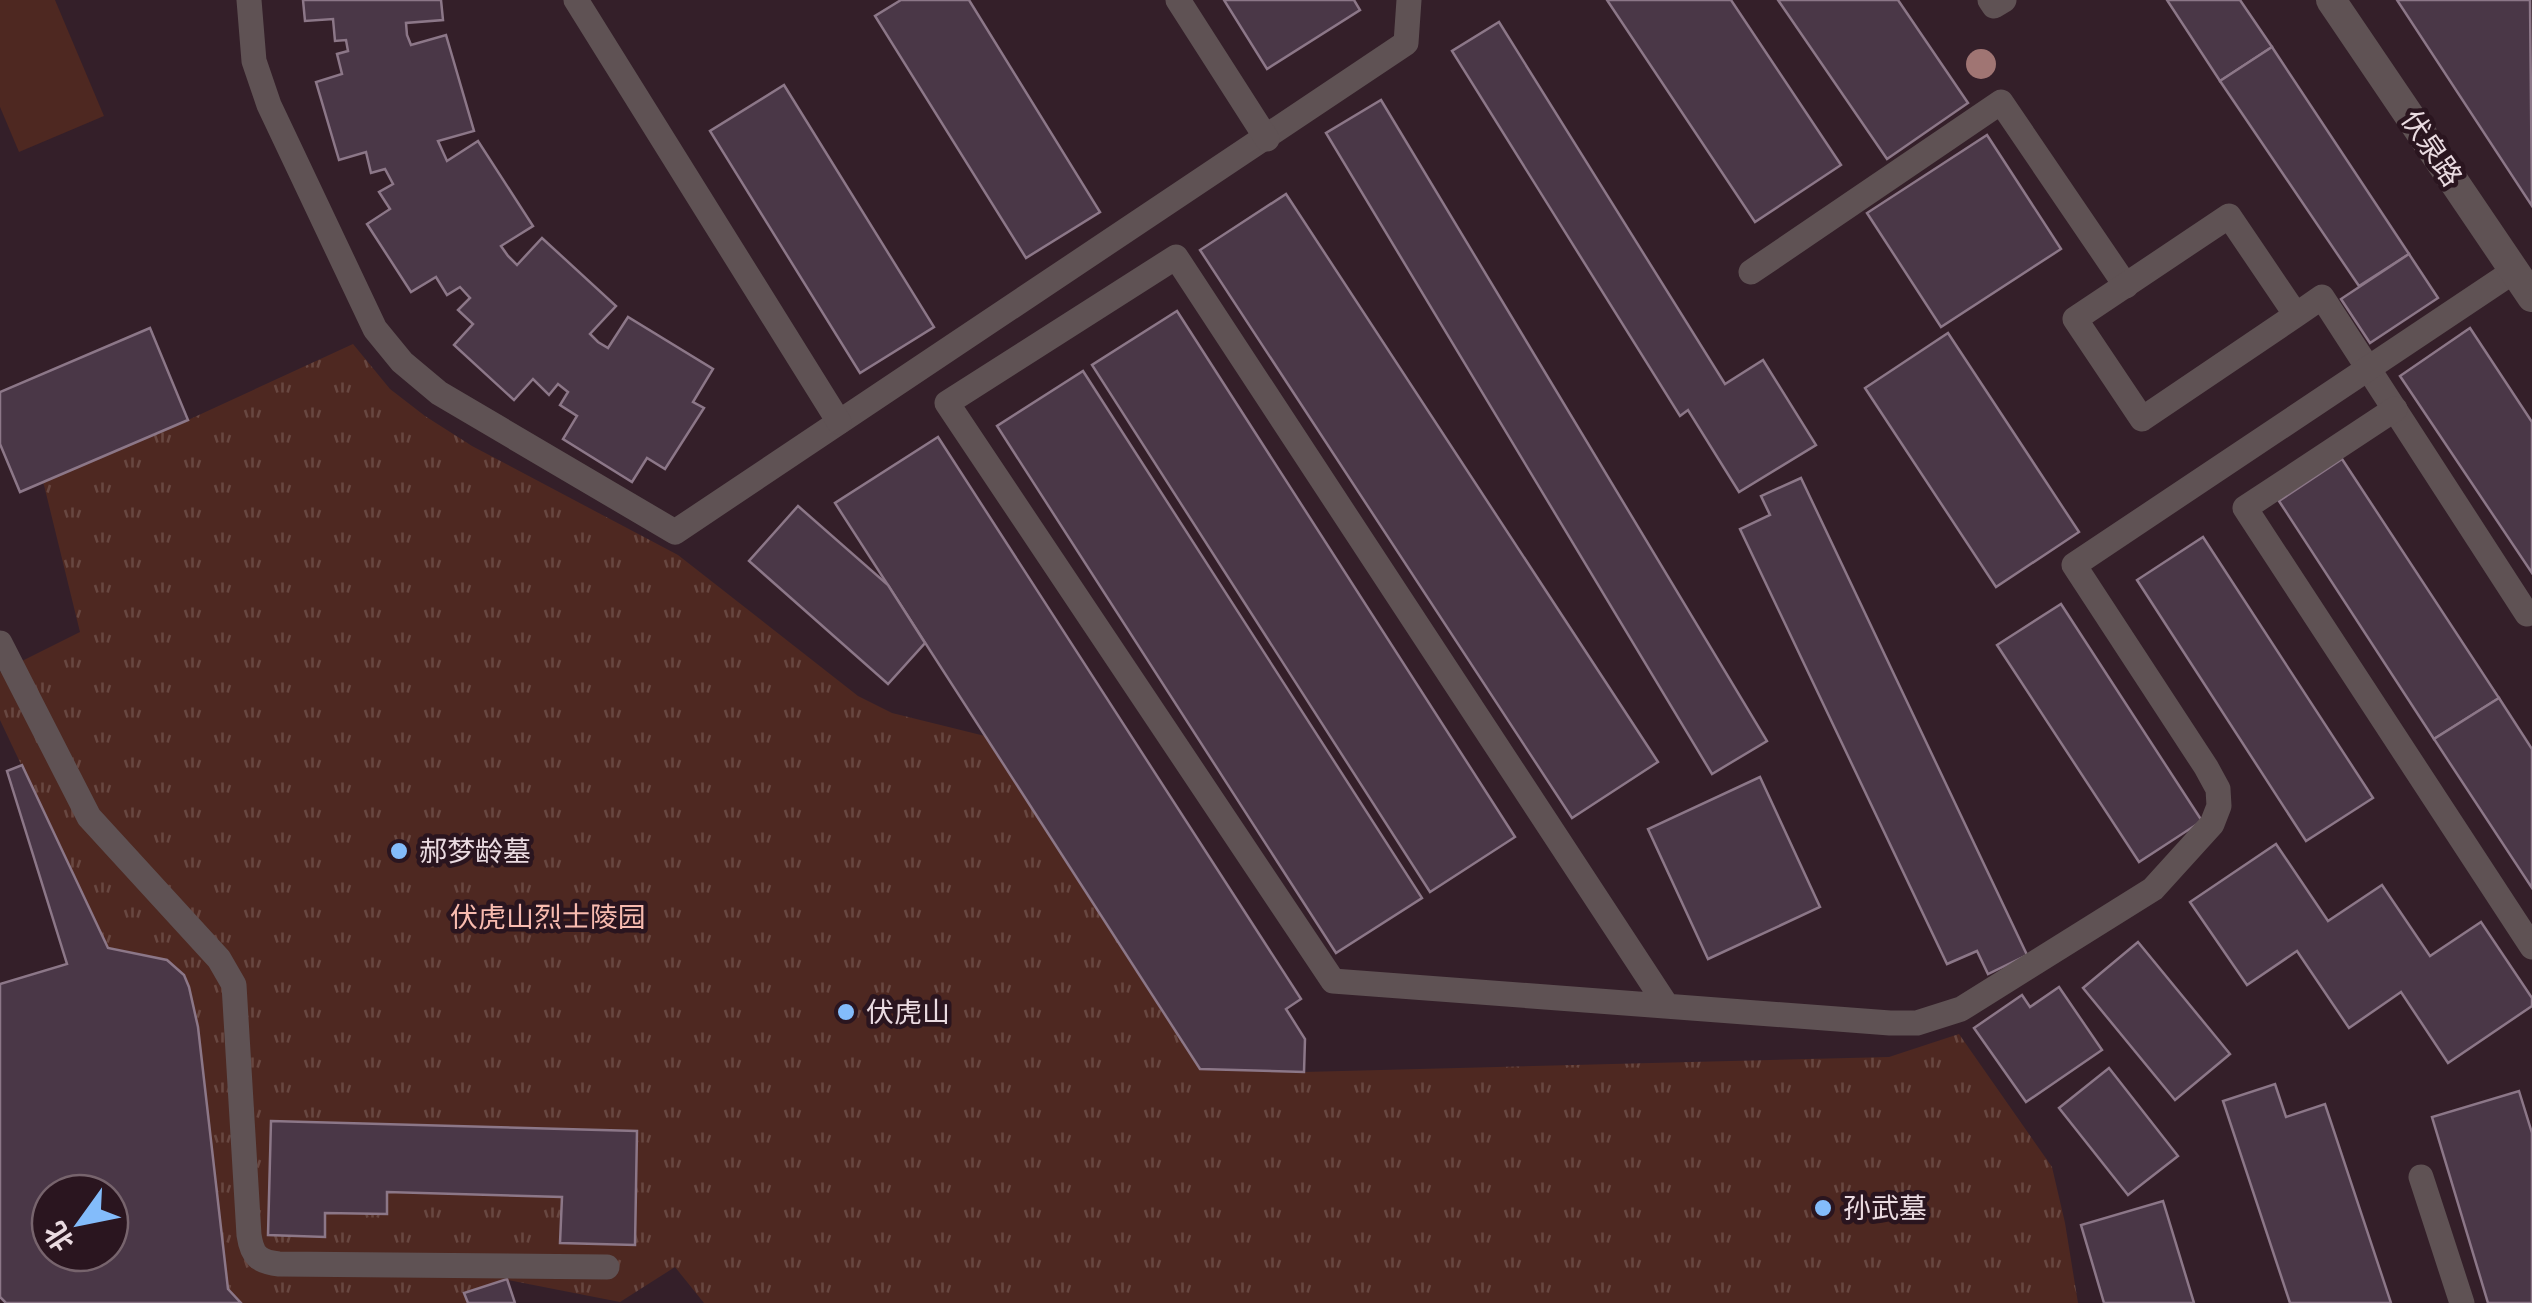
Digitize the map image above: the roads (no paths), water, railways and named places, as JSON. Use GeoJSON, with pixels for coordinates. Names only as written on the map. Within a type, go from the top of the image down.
{"type":"FeatureCollection","features":[{"type":"Feature","properties":{"kind":"street","name":"伏泉路"},"geometry":{"type":"LineString","coordinates":[[2331,0],[2532,297]]}},
{"type":"Feature","properties":{"kind":"lane"},"geometry":{"type":"LineString","coordinates":[[248,0],[254,62],[269,105],[375,328],[402,362],[439,393],[676,532],[1406,44],[1409,0]]}},
{"type":"Feature","properties":{"kind":"lane"},"geometry":{"type":"LineString","coordinates":[[576,0],[839,422]]}},
{"type":"Feature","properties":{"kind":"lane"},"geometry":{"type":"LineString","coordinates":[[1178,0],[1267,138]]}},
{"type":"Feature","properties":{"kind":"lane"},"geometry":{"type":"LineString","coordinates":[[1990,0],[1994,6],[2004,0]]}},
{"type":"Feature","properties":{"kind":"lane"},"geometry":{"type":"LineString","coordinates":[[1751,272],[2001,102],[2126,286]]}},
{"type":"Feature","properties":{"kind":"lane"},"geometry":{"type":"LineString","coordinates":[[2296,314],[2230,216],[2075,320],[2142,419],[2322,297],[2527,614]]}},
{"type":"Feature","properties":{"kind":"lane"},"geometry":{"type":"LineString","coordinates":[[1667,1006],[1176,256],[947,403],[1334,982],[1667,1006],[1917,1024],[1962,1009],[2152,889],[2212,824],[2218,788],[2074,565],[2514,270]]}},
{"type":"Feature","properties":{"kind":"lane"},"geometry":{"type":"LineString","coordinates":[[2395,410],[2245,508],[2532,946]]}},
{"type":"Feature","properties":{"kind":"lane"},"geometry":{"type":"LineString","coordinates":[[0,643],[89,817],[219,959],[234,985],[249,1236],[258,1259],[279,1264],[607,1266]]}},
{"type":"Feature","properties":{"kind":"lane"},"geometry":{"type":"LineString","coordinates":[[2421,1177],[2462,1303]]}},
{"type":"Feature","properties":{"kind":"place","name":"郝梦龄墓"},"geometry":{"type":"Point","coordinates":[399,851]}},
{"type":"Feature","properties":{"kind":"place","name":"伏虎山"},"geometry":{"type":"Point","coordinates":[846,1012]}},
{"type":"Feature","properties":{"kind":"place","name":"孙武墓"},"geometry":{"type":"Point","coordinates":[1823,1208]}},
{"type":"Feature","properties":{"kind":"park label","name":"伏虎山烈士陵园"},"geometry":{"type":"Point","coordinates":[548,917]}}]}
